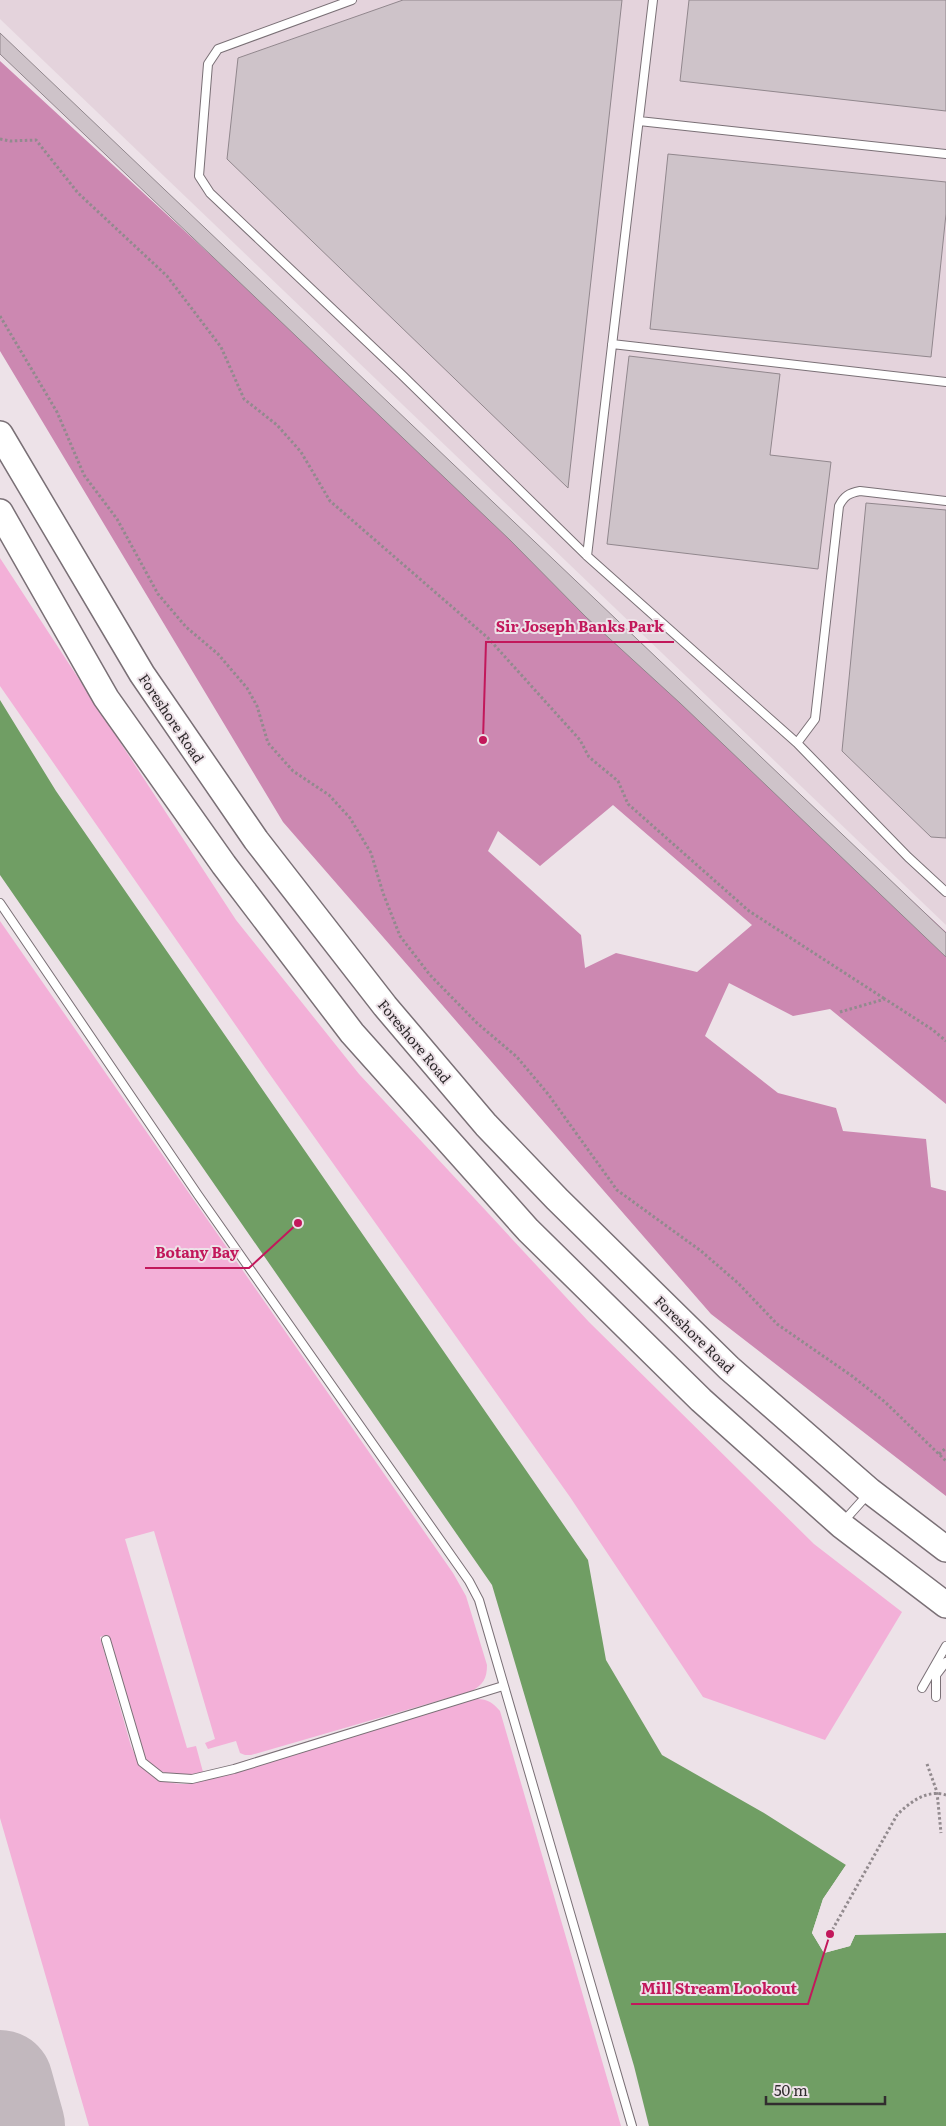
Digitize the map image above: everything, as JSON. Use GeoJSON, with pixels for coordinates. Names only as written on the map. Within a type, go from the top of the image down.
{"type":"FeatureCollection","features":[{"type":"Feature","properties":{"kind":"main road","name":"Foreshore Road"},"geometry":{"type":"LineString","coordinates":[[0,434],[142,674],[256,840],[385,1006],[486,1126],[557,1200],[729,1368],[870,1492],[946,1549]]}},
{"type":"Feature","properties":{"kind":"main road"},"geometry":{"type":"LineString","coordinates":[[0,512],[106,698],[224,865],[352,1033],[528,1230],[701,1400],[841,1525],[943,1606]]}},
{"type":"Feature","properties":{"kind":"lane"},"geometry":{"type":"LineString","coordinates":[[352,0],[218,49],[208,64],[199,176],[210,193],[402,375],[587,556],[797,743],[946,892]]}},
{"type":"Feature","properties":{"kind":"lane"},"geometry":{"type":"LineString","coordinates":[[587,556],[653,0]]}},
{"type":"Feature","properties":{"kind":"lane"},"geometry":{"type":"LineString","coordinates":[[639,120],[946,154]]}},
{"type":"Feature","properties":{"kind":"lane"},"geometry":{"type":"LineString","coordinates":[[612,344],[946,382]]}},
{"type":"Feature","properties":{"kind":"lane"},"geometry":{"type":"LineString","coordinates":[[797,743],[815,719],[839,506],[842,500],[851,492],[860,490],[946,500]]}},
{"type":"Feature","properties":{"kind":"lane"},"geometry":{"type":"LineString","coordinates":[[0,903],[192,1187],[469,1581],[479,1600],[632,2126]]}},
{"type":"Feature","properties":{"kind":"lane"},"geometry":{"type":"LineString","coordinates":[[841,1525],[870,1492]]}},
{"type":"Feature","properties":{"kind":"lane"},"geometry":{"type":"LineString","coordinates":[[106,1640],[142,1762],[161,1776],[192,1779],[234,1769],[503,1686]]}},
{"type":"Feature","properties":{"kind":"lane"},"geometry":{"type":"LineString","coordinates":[[922,1688],[946,1646]]}},
{"type":"Feature","properties":{"kind":"lane"},"geometry":{"type":"LineString","coordinates":[[936,1697],[936,1675],[946,1662]]}},
{"type":"Feature","properties":{"kind":"path"},"geometry":{"type":"LineString","coordinates":[[0,139],[10,141],[36,140],[78,194],[167,276],[221,347],[244,399],[277,425],[301,452],[330,501],[488,638],[580,740],[588,757],[618,781],[628,804],[749,911],[886,999],[946,1041]]}},
{"type":"Feature","properties":{"kind":"path"},"geometry":{"type":"LineString","coordinates":[[0,316],[57,412],[84,475],[117,519],[158,594],[186,627],[218,654],[247,688],[257,706],[268,743],[293,771],[329,795],[350,818],[371,853],[383,893],[400,936],[430,976],[477,1023],[517,1057],[548,1094],[617,1190],[701,1251],[738,1283],[777,1324],[852,1376],[878,1397],[946,1461]]}},
{"type":"Feature","properties":{"kind":"path"},"geometry":{"type":"LineString","coordinates":[[840,1012],[886,999]]}},
{"type":"Feature","properties":{"kind":"path"},"geometry":{"type":"LineString","coordinates":[[939,1454],[946,1448]]}},
{"type":"Feature","properties":{"kind":"path"},"geometry":{"type":"LineString","coordinates":[[927,1764],[938,1792],[941,1834]]}},
{"type":"Feature","properties":{"kind":"path"},"geometry":{"type":"LineString","coordinates":[[830,1934],[897,1815],[913,1800],[938,1792],[946,1794]]}},
{"type":"Feature","properties":{"kind":"shaded area"},"geometry":{"type":"Polygon","coordinates":[[[0,0],[946,0],[946,925],[0,19],[0,0]]]}},
{"type":"Feature","properties":{"kind":"shaded area"},"geometry":{"type":"Polygon","coordinates":[[[0,61],[946,932],[946,1104],[830,1009],[793,1016],[729,983],[705,1036],[778,1093],[836,1108],[843,1131],[926,1139],[931,1187],[946,1191],[946,1496],[711,1314],[283,822],[0,351],[0,61]],[[613,805],[540,866],[498,831],[488,851],[581,935],[585,968],[616,953],[697,972],[752,925],[613,805]]]}},
{"type":"Feature","properties":{"kind":"shaded area"},"geometry":{"type":"Polygon","coordinates":[[[0,558],[236,920],[359,1074],[589,1322],[814,1544],[902,1612],[825,1740],[703,1697],[570,1497],[266,1069],[0,686],[0,558]]]}},
{"type":"Feature","properties":{"kind":"shaded area"},"geometry":{"type":"Polygon","coordinates":[[[0,700],[56,791],[588,1560],[606,1660],[662,1755],[764,1813],[846,1865],[823,1899],[812,1933],[824,1953],[850,1946],[855,1935],[946,1933],[946,2126],[649,2126],[634,2066],[492,1585],[0,875],[0,700]]]}},
{"type":"Feature","properties":{"kind":"shaded area"},"geometry":{"type":"Polygon","coordinates":[[[0,921],[453,1573],[466,1596],[487,1665],[484,1681],[472,1691],[251,1755],[240,1753],[236,1741],[208,1749],[205,1743],[215,1739],[154,1531],[125,1539],[187,1748],[196,1746],[203,1772],[184,1775],[168,1774],[154,1767],[141,1752],[106,1635],[100,1637],[131,1746],[136,1756],[146,1771],[160,1780],[177,1784],[188,1784],[477,1699],[493,1704],[500,1711],[621,2126],[89,2126],[0,1818],[0,921]]]}},
{"type":"Feature","properties":{"kind":"pier"},"geometry":{"type":"Polygon","coordinates":[[[846,1865],[847,1868],[825,1900],[814,1932],[825,1950],[848,1944],[855,1933],[855,1935],[850,1946],[824,1953],[812,1933],[823,1899],[846,1865]]]}},
{"type":"Feature","properties":{"kind":"building"},"geometry":{"type":"Polygon","coordinates":[[[403,0],[622,0],[568,488],[227,159],[238,58],[403,0]]]}},
{"type":"Feature","properties":{"kind":"building"},"geometry":{"type":"Polygon","coordinates":[[[689,0],[946,0],[946,111],[680,81],[689,0]]]}},
{"type":"Feature","properties":{"kind":"building"},"geometry":{"type":"Polygon","coordinates":[[[0,33],[946,933],[946,957],[680,703],[586,617],[510,540],[0,54],[0,33]]]}},
{"type":"Feature","properties":{"kind":"building"},"geometry":{"type":"Polygon","coordinates":[[[668,154],[946,182],[946,214],[931,357],[650,329],[668,154]]]}},
{"type":"Feature","properties":{"kind":"building"},"geometry":{"type":"Polygon","coordinates":[[[629,356],[780,374],[770,455],[831,462],[818,569],[607,544],[629,356]]]}},
{"type":"Feature","properties":{"kind":"building"},"geometry":{"type":"Polygon","coordinates":[[[866,503],[946,510],[946,838],[931,837],[842,751],[866,503]]]}},
{"type":"Feature","properties":{"kind":"taxiway"},"geometry":{"type":"LineString","coordinates":[[0,2093],[10,2126]]}},
{"type":"Feature","properties":{"kind":"runway"},"geometry":{"type":"LineString","coordinates":[[0,2083],[12,2126]]}},
{"type":"Feature","properties":{"kind":"place","name":"Sir Joseph Banks Park"},"geometry":{"type":"Point","coordinates":[483,740]}},
{"type":"Feature","properties":{"kind":"place","name":"Botany Bay"},"geometry":{"type":"Point","coordinates":[298,1223]}},
{"type":"Feature","properties":{"kind":"place","name":"Mill Stream Lookout"},"geometry":{"type":"Point","coordinates":[830,1934]}}]}
